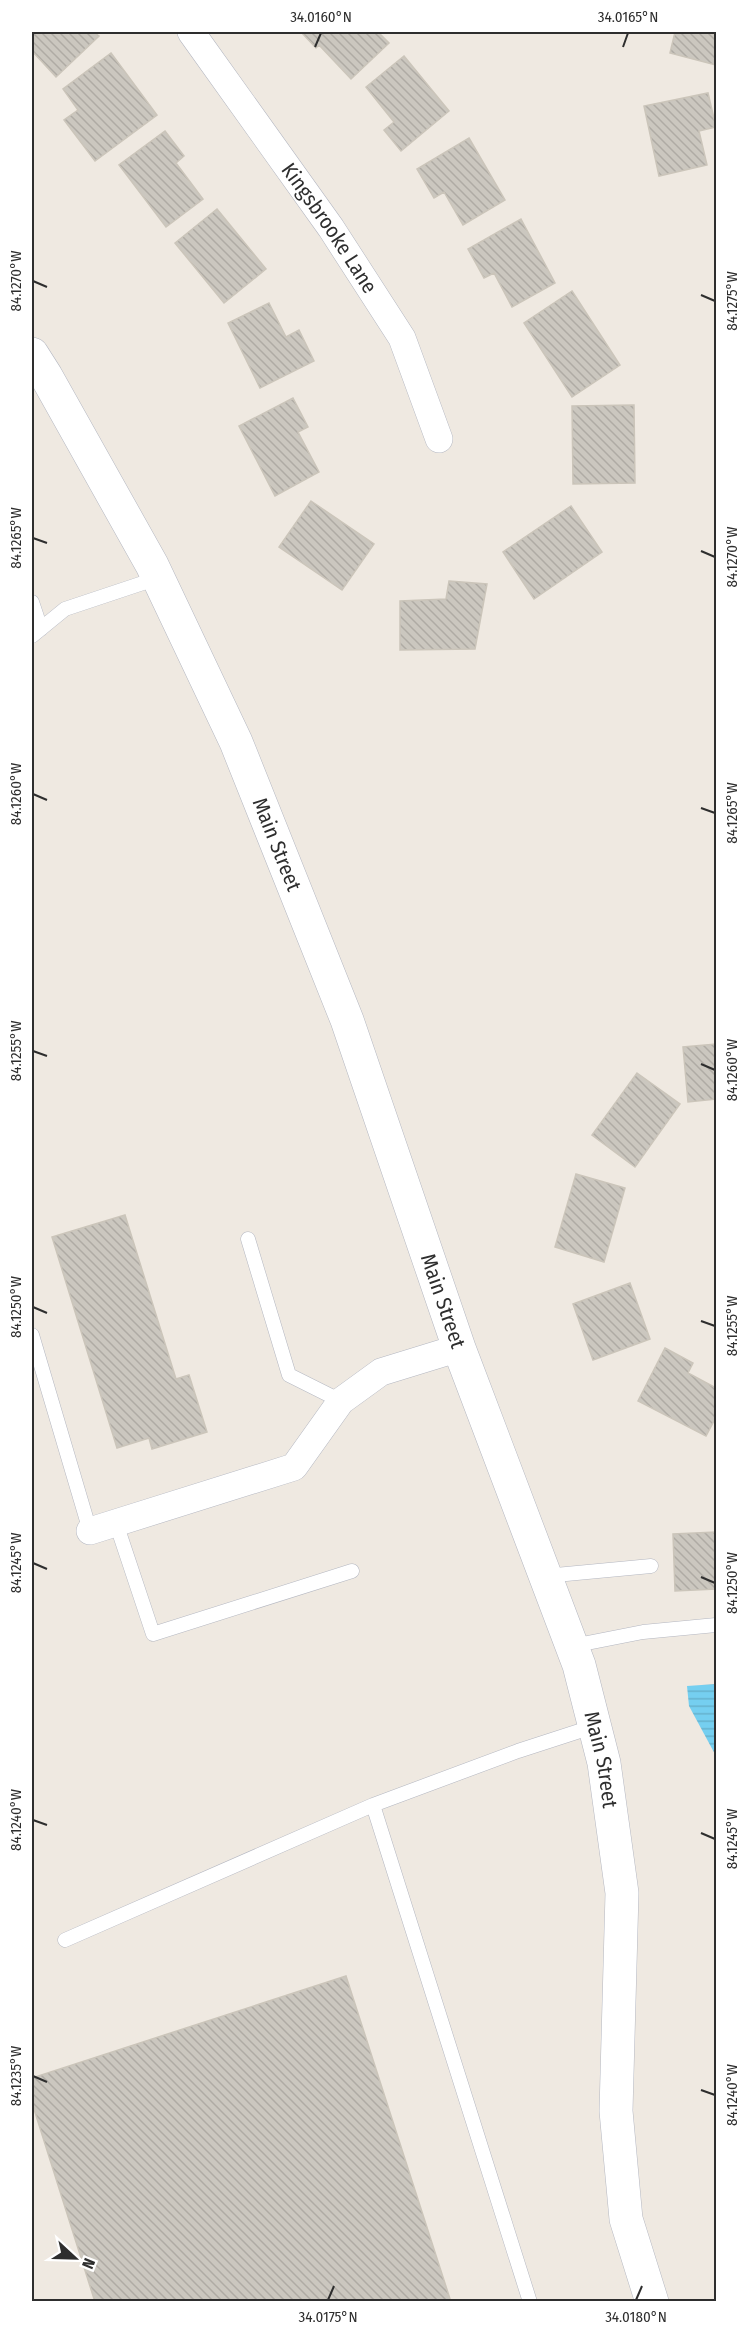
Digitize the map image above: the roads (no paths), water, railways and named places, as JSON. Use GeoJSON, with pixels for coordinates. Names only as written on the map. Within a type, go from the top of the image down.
{"type":"FeatureCollection","features":[{"type":"Feature","properties":{"kind":"street","name":"Kingsbrooke Lane"},"geometry":{"type":"LineString","coordinates":[[191,32],[331,228],[402,338],[439,439]]}},
{"type":"Feature","properties":{"kind":"street","name":"Main Street"},"geometry":{"type":"LineString","coordinates":[[33,361],[158,578],[236,742],[346,1020],[459,1348],[579,1665],[604,1763],[622,1893],[616,2111],[627,2219],[652,2301]]}},
{"type":"Feature","properties":{"kind":"street"},"geometry":{"type":"LineString","coordinates":[[90,1531],[294,1467],[341,1401],[381,1372],[459,1348]]}},
{"type":"Feature","properties":{"kind":"lane"},"geometry":{"type":"LineString","coordinates":[[36,632],[65,609],[158,578]]}},
{"type":"Feature","properties":{"kind":"lane"},"geometry":{"type":"LineString","coordinates":[[32,602],[36,632]]}},
{"type":"Feature","properties":{"kind":"lane"},"geometry":{"type":"LineString","coordinates":[[248,1239],[289,1375],[341,1401]]}},
{"type":"Feature","properties":{"kind":"lane"},"geometry":{"type":"LineString","coordinates":[[32,1335],[90,1531]]}},
{"type":"Feature","properties":{"kind":"lane"},"geometry":{"type":"LineString","coordinates":[[116,1523],[153,1634],[352,1571]]}},
{"type":"Feature","properties":{"kind":"lane"},"geometry":{"type":"LineString","coordinates":[[545,1576],[651,1566]]}},
{"type":"Feature","properties":{"kind":"lane"},"geometry":{"type":"LineString","coordinates":[[572,1646],[642,1632],[717,1625]]}},
{"type":"Feature","properties":{"kind":"lane"},"geometry":{"type":"LineString","coordinates":[[65,1940],[373,1805],[518,1751],[595,1726]]}},
{"type":"Feature","properties":{"kind":"lane"},"geometry":{"type":"LineString","coordinates":[[373,1805],[530,2301]]}},
{"type":"Feature","properties":{"kind":"water"},"geometry":{"type":"Polygon","coordinates":[[[716,1684],[716,1756],[689,1706],[687,1686],[716,1684]]]}}]}
